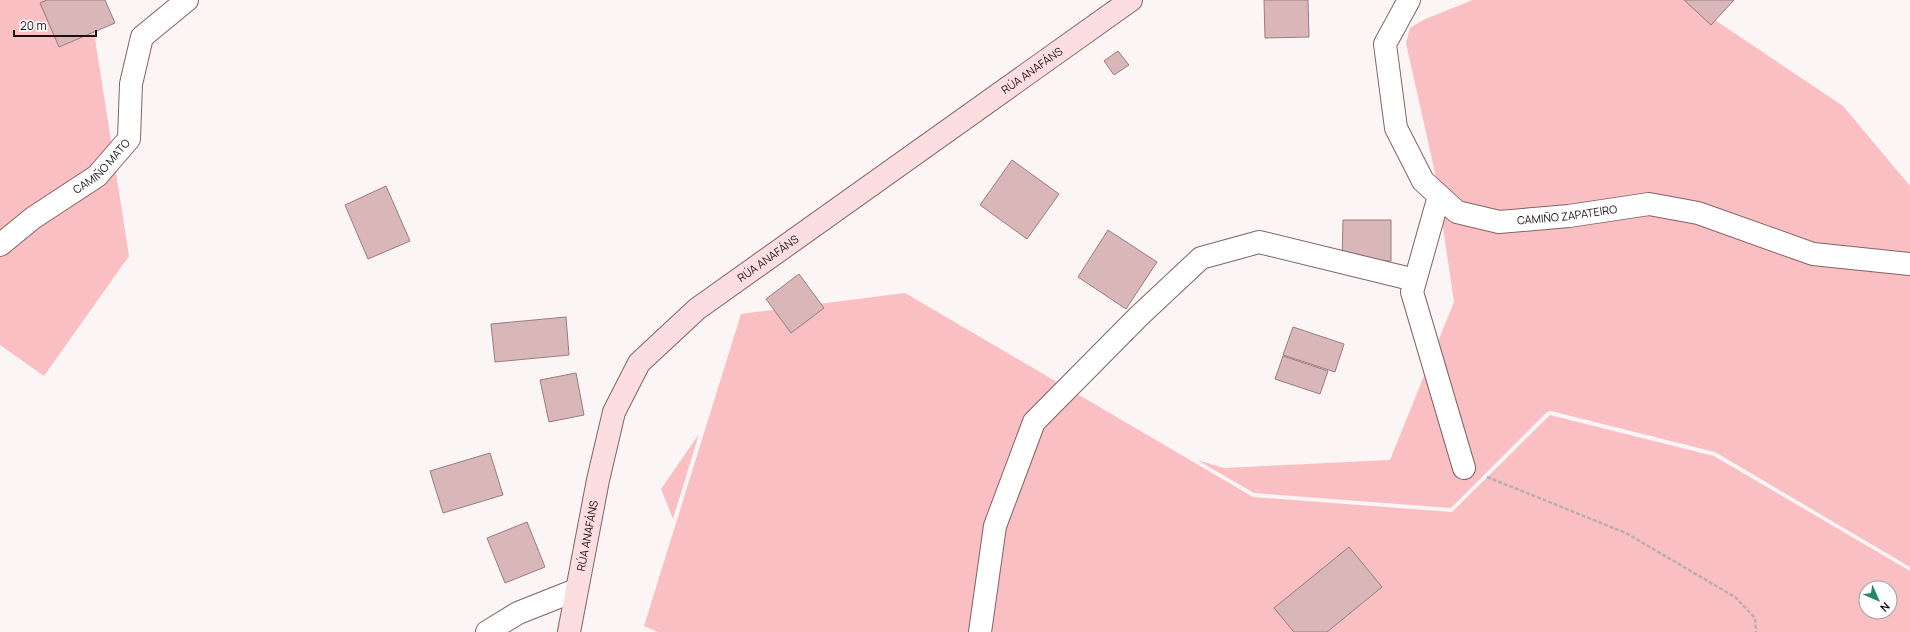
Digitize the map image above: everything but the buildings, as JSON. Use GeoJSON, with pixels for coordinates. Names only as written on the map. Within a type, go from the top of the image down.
{"type":"FeatureCollection","features":[{"type":"Feature","properties":{"kind":"street","name":"CAMIÑO MATO"},"geometry":{"type":"LineString","coordinates":[[0,245],[33,218],[97,176],[129,139],[131,84],[142,37],[188,0]]}},
{"type":"Feature","properties":{"kind":"street","name":"CAMIÑO ZAPATEIRO"},"geometry":{"type":"LineString","coordinates":[[1409,0],[1385,44],[1396,128],[1423,181],[1458,212],[1499,222],[1569,216],[1649,204],[1698,212],[1813,254],[1910,264]]}},
{"type":"Feature","properties":{"kind":"street","name":"RÚA ANAFÁNS"},"geometry":{"type":"LineString","coordinates":[[568,632],[598,480],[614,412],[639,363],[697,309],[1121,1]]}},
{"type":"Feature","properties":{"kind":"street"},"geometry":{"type":"LineString","coordinates":[[1439,196],[1412,292],[1464,468]]}},
{"type":"Feature","properties":{"kind":"street"},"geometry":{"type":"LineString","coordinates":[[980,632],[995,526],[1034,422],[1139,316],[1201,258],[1259,242],[1415,280]]}},
{"type":"Feature","properties":{"kind":"street"},"geometry":{"type":"LineString","coordinates":[[487,632],[518,613],[576,590]]}},
{"type":"Feature","properties":{"kind":"path"},"geometry":{"type":"LineString","coordinates":[[1464,468],[1626,533],[1735,597],[1755,618],[1756,632]]}},
{"type":"Feature","properties":{"kind":"shaded area"},"geometry":{"type":"Polygon","coordinates":[[[0,0],[89,0],[129,256],[44,376],[0,345],[0,0]]]}},
{"type":"Feature","properties":{"kind":"shaded area"},"geometry":{"type":"Polygon","coordinates":[[[1473,0],[1685,0],[1843,106],[1910,186],[1910,567],[1715,452],[1551,411],[1547,412],[1451,508],[1254,493],[1197,460],[1224,468],[1390,460],[1454,302],[1435,173],[1406,43],[1410,28],[1423,20],[1473,0]]]}},
{"type":"Feature","properties":{"kind":"shaded area"},"geometry":{"type":"Polygon","coordinates":[[[905,293],[1253,497],[1452,512],[1550,415],[1714,456],[1910,571],[1910,632],[658,632],[644,626],[741,314],[905,293]]]}},
{"type":"Feature","properties":{"kind":"shaded area"},"geometry":{"type":"Polygon","coordinates":[[[699,434],[673,519],[661,489],[699,434]]]}}]}
